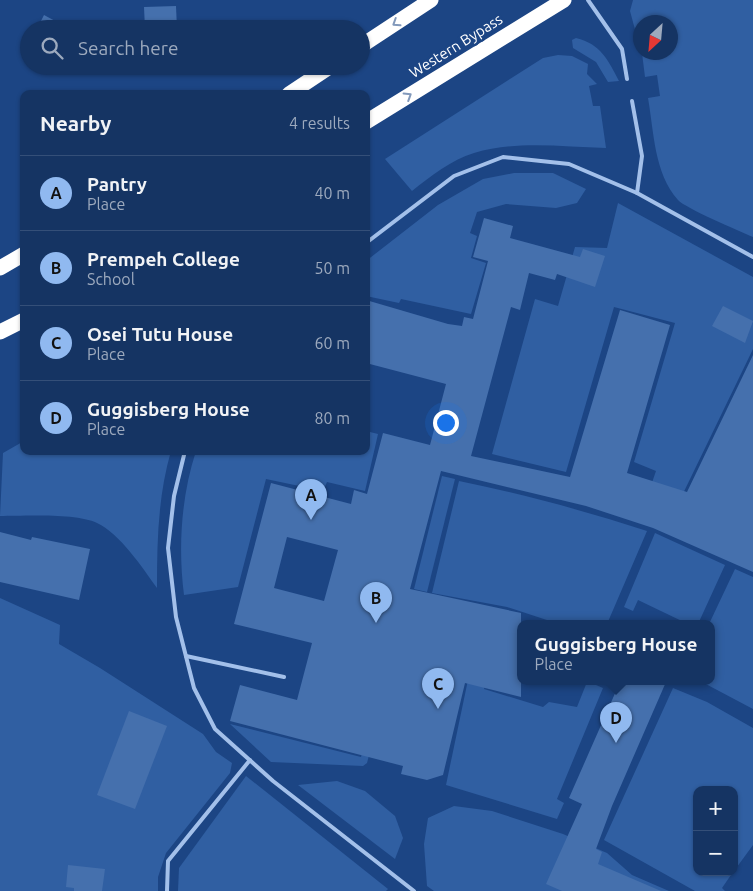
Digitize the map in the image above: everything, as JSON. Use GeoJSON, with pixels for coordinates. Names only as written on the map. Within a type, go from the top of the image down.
{"type":"FeatureCollection","features":[{"type":"Feature","properties":{"kind":"highway"},"geometry":{"type":"LineString","coordinates":[[370,40],[431,0]]}},
{"type":"Feature","properties":{"kind":"highway","name":"Western Bypass"},"geometry":{"type":"LineString","coordinates":[[370,120],[564,0]]}},
{"type":"Feature","properties":{"kind":"highway"},"geometry":{"type":"LineString","coordinates":[[296,90],[318,75]]}},
{"type":"Feature","properties":{"kind":"highway"},"geometry":{"type":"LineString","coordinates":[[0,268],[20,256]]}},
{"type":"Feature","properties":{"kind":"highway"},"geometry":{"type":"LineString","coordinates":[[0,332],[20,322]]}},
{"type":"Feature","properties":{"kind":"lane"},"geometry":{"type":"LineString","coordinates":[[588,0],[622,49],[627,79]]}},
{"type":"Feature","properties":{"kind":"lane"},"geometry":{"type":"LineString","coordinates":[[632,101],[642,156],[637,193]]}},
{"type":"Feature","properties":{"kind":"lane"},"geometry":{"type":"LineString","coordinates":[[370,239],[454,176],[503,158],[568,164],[637,193],[753,257]]}},
{"type":"Feature","properties":{"kind":"lane"},"geometry":{"type":"LineString","coordinates":[[183,455],[174,496],[168,548],[176,617],[194,688],[215,729],[273,781],[414,891]]}},
{"type":"Feature","properties":{"kind":"lane"},"geometry":{"type":"LineString","coordinates":[[186,656],[284,677]]}},
{"type":"Feature","properties":{"kind":"lane"},"geometry":{"type":"LineString","coordinates":[[167,891],[168,862],[250,760]]}},
{"type":"Feature","properties":{"kind":"lane"},"geometry":{"type":"LineString","coordinates":[[403,891],[407,886]]}},
{"type":"Feature","properties":{"kind":"shaded area"},"geometry":{"type":"Polygon","coordinates":[[[633,0],[753,0],[753,237],[683,204],[670,189],[656,152],[648,98],[660,96],[657,75],[645,77],[643,60],[678,60],[678,15],[633,15],[633,22],[630,11],[633,0]]]}},
{"type":"Feature","properties":{"kind":"shaded area"},"geometry":{"type":"Polygon","coordinates":[[[576,38],[592,44],[603,54],[619,81],[608,82],[596,62],[573,48],[572,40],[576,38]]]}},
{"type":"Feature","properties":{"kind":"shaded area"},"geometry":{"type":"Polygon","coordinates":[[[558,55],[572,56],[588,64],[587,74],[597,84],[589,86],[593,106],[600,106],[606,148],[523,145],[490,149],[474,153],[449,164],[412,191],[385,159],[543,58],[558,55]]]}},
{"type":"Feature","properties":{"kind":"shaded area"},"geometry":{"type":"Polygon","coordinates":[[[514,173],[553,173],[586,189],[577,203],[556,208],[506,204],[477,212],[470,233],[477,236],[471,258],[486,263],[471,314],[401,299],[399,303],[370,297],[370,258],[438,205],[483,179],[514,173]]]}},
{"type":"Feature","properties":{"kind":"shaded area"},"geometry":{"type":"Polygon","coordinates":[[[618,203],[753,277],[753,349],[676,508],[647,497],[656,471],[634,462],[675,323],[614,307],[566,472],[492,454],[535,299],[558,306],[575,247],[607,248],[618,203]]]}},
{"type":"Feature","properties":{"kind":"shaded area"},"geometry":{"type":"Polygon","coordinates":[[[370,432],[378,434],[365,491],[327,482],[323,491],[266,479],[238,587],[184,595],[181,541],[184,504],[195,455],[370,455],[370,432]]]}},
{"type":"Feature","properties":{"kind":"shaded area"},"geometry":{"type":"Polygon","coordinates":[[[20,443],[20,455],[170,455],[161,502],[157,588],[122,543],[106,528],[97,523],[63,516],[0,516],[3,453],[20,443]]]}},
{"type":"Feature","properties":{"kind":"shaded area"},"geometry":{"type":"Polygon","coordinates":[[[442,476],[455,479],[427,592],[414,589],[442,476]]]}},
{"type":"Feature","properties":{"kind":"shaded area"},"geometry":{"type":"Polygon","coordinates":[[[459,481],[554,503],[647,531],[609,620],[547,620],[507,607],[432,593],[459,481]]]}},
{"type":"Feature","properties":{"kind":"shaded area"},"geometry":{"type":"Polygon","coordinates":[[[655,533],[725,565],[700,620],[680,620],[638,600],[633,611],[624,607],[655,533]]]}},
{"type":"Feature","properties":{"kind":"shaded area"},"geometry":{"type":"Polygon","coordinates":[[[735,569],[753,577],[753,709],[708,685],[715,685],[715,620],[711,620],[735,569]]]}},
{"type":"Feature","properties":{"kind":"shaded area"},"geometry":{"type":"Polygon","coordinates":[[[0,598],[60,625],[59,644],[203,734],[216,752],[232,763],[230,773],[166,853],[158,877],[158,891],[0,891],[0,598]]]}},
{"type":"Feature","properties":{"kind":"shaded area"},"geometry":{"type":"Polygon","coordinates":[[[473,656],[491,661],[484,689],[543,707],[549,702],[577,707],[586,685],[596,685],[603,688],[557,799],[564,803],[557,819],[446,785],[473,656]]]}},
{"type":"Feature","properties":{"kind":"shaded area"},"geometry":{"type":"Polygon","coordinates":[[[673,688],[707,702],[753,728],[753,845],[738,866],[738,786],[693,786],[693,876],[730,876],[722,888],[725,891],[695,891],[604,840],[673,688]]]}},
{"type":"Feature","properties":{"kind":"shaded area"},"geometry":{"type":"Polygon","coordinates":[[[373,711],[380,713],[367,763],[363,766],[271,762],[230,724],[361,757],[373,711]]]}},
{"type":"Feature","properties":{"kind":"shaded area"},"geometry":{"type":"Polygon","coordinates":[[[246,776],[388,889],[386,891],[178,891],[179,868],[246,776]]]}},
{"type":"Feature","properties":{"kind":"shaded area"},"geometry":{"type":"Polygon","coordinates":[[[337,781],[365,791],[395,816],[403,838],[395,859],[298,785],[337,781]]]}},
{"type":"Feature","properties":{"kind":"shaded area"},"geometry":{"type":"Polygon","coordinates":[[[454,806],[492,811],[563,834],[607,853],[632,875],[669,891],[434,891],[427,886],[424,844],[428,818],[454,806]]]}},
{"type":"Feature","properties":{"kind":"building"},"geometry":{"type":"Polygon","coordinates":[[[176,6],[177,20],[145,20],[144,7],[176,6]]]}},
{"type":"Feature","properties":{"kind":"building"},"geometry":{"type":"Polygon","coordinates":[[[44,15],[53,20],[42,20],[44,15]]]}},
{"type":"Feature","properties":{"kind":"building"},"geometry":{"type":"Polygon","coordinates":[[[484,218],[513,226],[510,238],[580,257],[583,249],[605,256],[595,287],[557,274],[555,280],[529,273],[520,310],[511,307],[471,456],[570,477],[620,310],[670,325],[627,473],[687,492],[753,355],[753,572],[653,528],[586,506],[441,471],[410,589],[521,613],[521,620],[517,620],[517,685],[521,685],[521,697],[465,683],[443,775],[427,780],[401,774],[403,766],[230,721],[240,685],[297,700],[312,643],[234,624],[271,483],[351,504],[354,490],[367,494],[383,433],[430,445],[446,384],[370,364],[370,301],[448,324],[462,326],[464,317],[473,319],[488,261],[473,257],[484,218]],[[287,537],[274,588],[324,601],[338,550],[287,537]]]}},
{"type":"Feature","properties":{"kind":"building"},"geometry":{"type":"Polygon","coordinates":[[[723,306],[753,321],[745,343],[712,326],[723,306]]]}},
{"type":"Feature","properties":{"kind":"building"},"geometry":{"type":"Polygon","coordinates":[[[0,532],[31,540],[32,537],[90,549],[79,600],[0,582],[0,532]]]}},
{"type":"Feature","properties":{"kind":"building"},"geometry":{"type":"Polygon","coordinates":[[[619,685],[665,685],[612,806],[596,849],[602,852],[598,864],[661,891],[562,891],[546,884],[582,804],[569,798],[619,685]]]}},
{"type":"Feature","properties":{"kind":"building"},"geometry":{"type":"Polygon","coordinates":[[[129,711],[167,726],[135,809],[97,795],[129,711]]]}},
{"type":"Feature","properties":{"kind":"building"},"geometry":{"type":"Polygon","coordinates":[[[68,865],[105,869],[102,891],[74,891],[74,888],[66,887],[68,865]]]}},
{"type":"Feature","properties":{"kind":"place","name":"Pantry"},"geometry":{"type":"Point","coordinates":[311,520]}},
{"type":"Feature","properties":{"kind":"place","name":"Prempeh College"},"geometry":{"type":"Point","coordinates":[376,623]}},
{"type":"Feature","properties":{"kind":"place","name":"Osei Tutu House"},"geometry":{"type":"Point","coordinates":[438,709]}},
{"type":"Feature","properties":{"kind":"place","name":"Guggisberg House"},"geometry":{"type":"Point","coordinates":[616,743]}}]}
